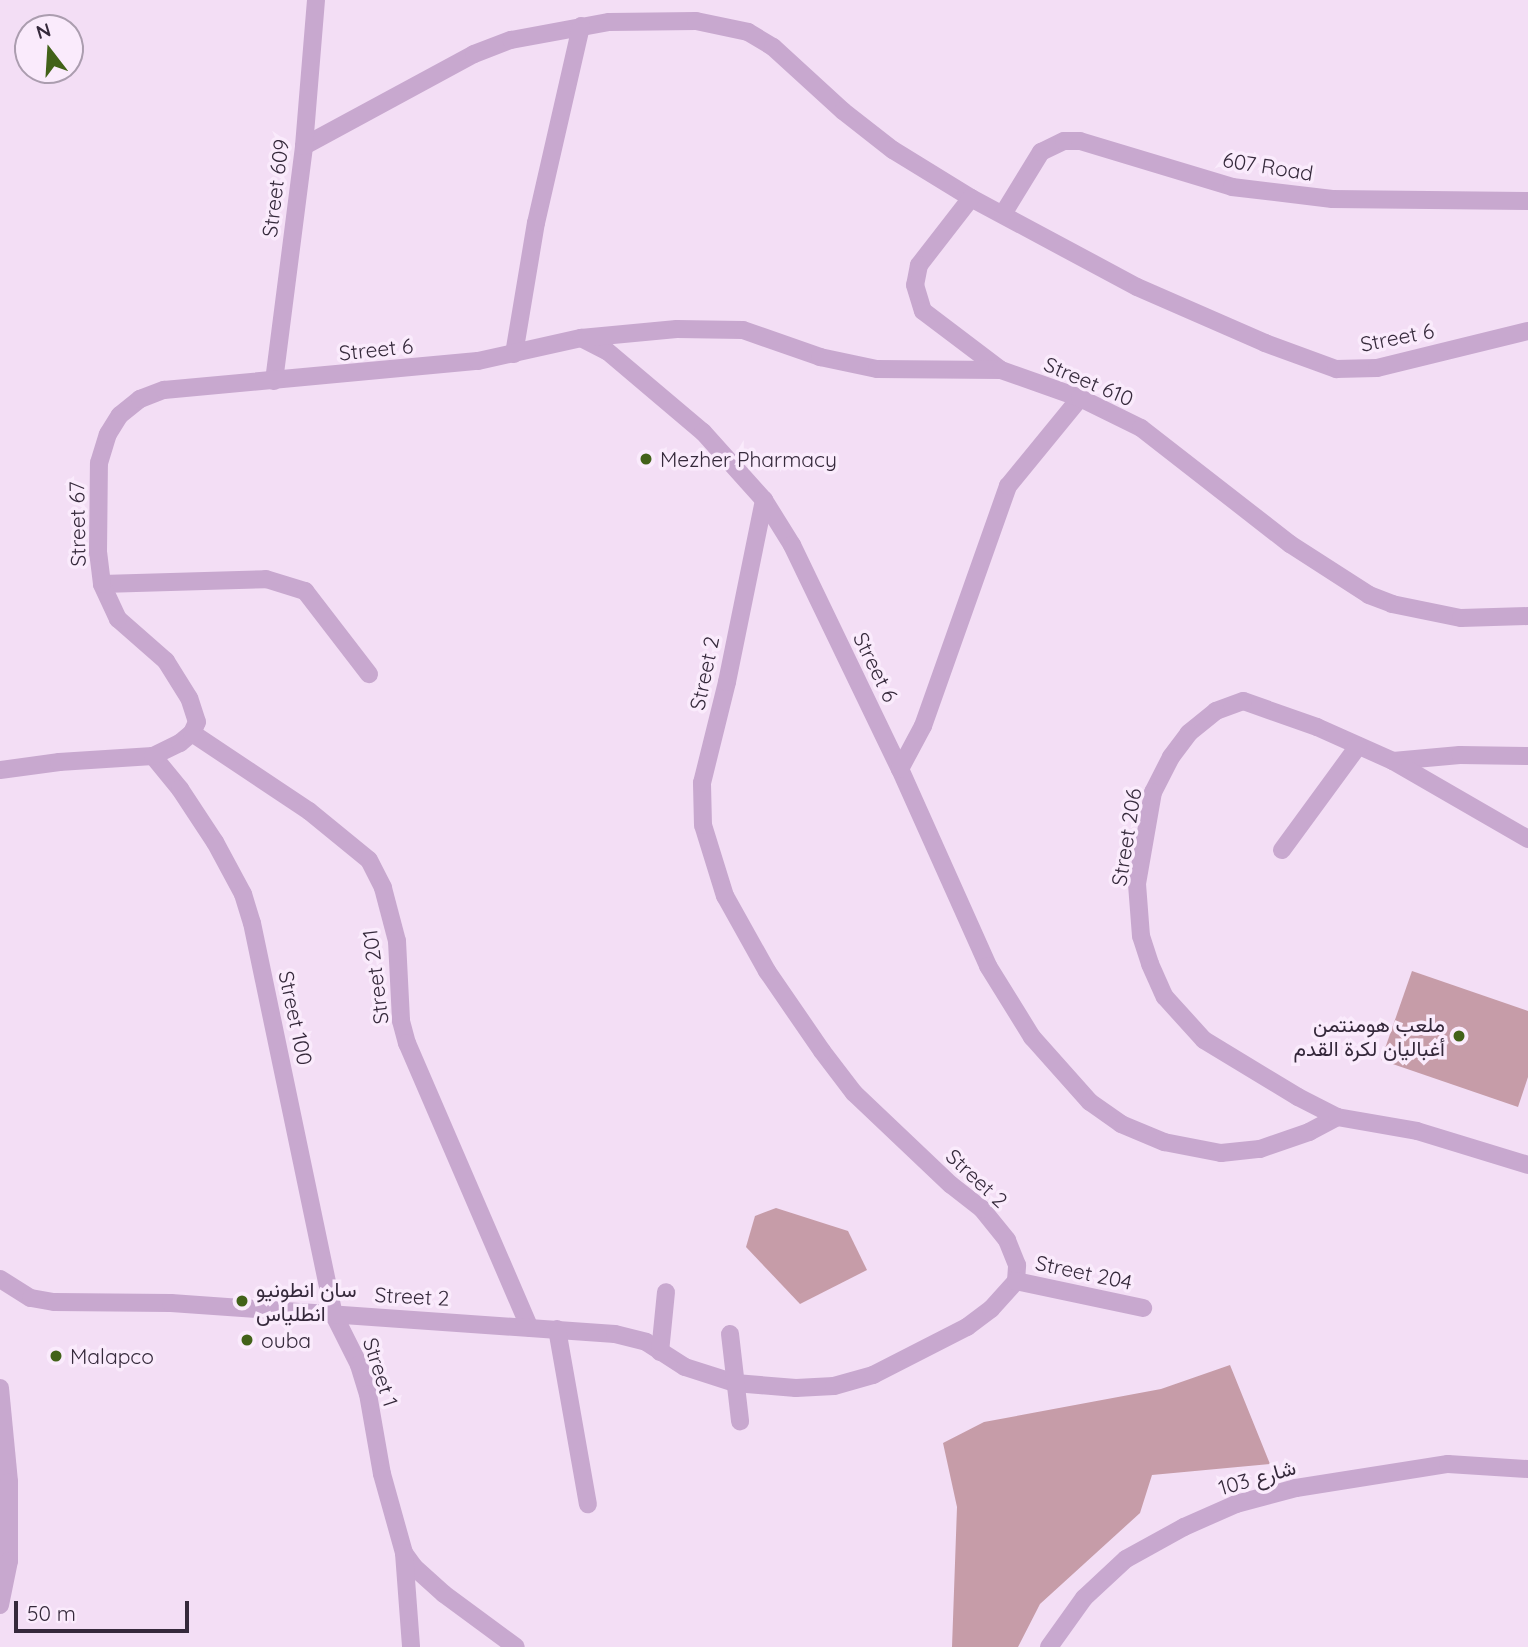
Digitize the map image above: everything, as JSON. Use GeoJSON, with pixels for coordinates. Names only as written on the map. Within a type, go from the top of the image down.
{"type":"FeatureCollection","features":[{"type":"Feature","properties":{"kind":"street","name":"Street 609"},"geometry":{"type":"LineString","coordinates":[[274,381],[304,146],[316,0]]}},
{"type":"Feature","properties":{"kind":"street","name":"Street 6"},"geometry":{"type":"LineString","coordinates":[[304,146],[474,54],[512,40],[581,26],[668,19],[696,21],[748,32],[773,47],[843,111],[893,150],[971,198],[1076,256],[1174,305],[1336,369],[1377,368],[1528,331]]}},
{"type":"Feature","properties":{"kind":"street"},"geometry":{"type":"LineString","coordinates":[[514,354],[536,223],[581,26]]}},
{"type":"Feature","properties":{"kind":"street","name":"607 Road"},"geometry":{"type":"LineString","coordinates":[[1003,214],[1041,152],[1064,141],[1080,141],[1232,187],[1332,199],[1528,201]]}},
{"type":"Feature","properties":{"kind":"street"},"geometry":{"type":"LineString","coordinates":[[971,198],[919,265],[915,285],[923,311],[1001,370]]}},
{"type":"Feature","properties":{"kind":"street","name":"Street 610"},"geometry":{"type":"LineString","coordinates":[[581,338],[677,329],[743,330],[820,356],[877,369],[1001,370],[1080,398],[1141,428],[1290,544],[1369,595],[1392,604],[1461,618],[1528,616]]}},
{"type":"Feature","properties":{"kind":"street","name":"Street 6"},"geometry":{"type":"LineString","coordinates":[[274,381],[478,360],[581,338],[607,351],[703,432],[764,500],[792,545],[900,769],[982,954],[1012,1009],[1090,1102],[1121,1124],[1164,1142],[1221,1153],[1259,1149],[1308,1132],[1337,1117]]}},
{"type":"Feature","properties":{"kind":"street","name":"Street 67"},"geometry":{"type":"LineString","coordinates":[[192,733],[197,722],[190,698],[166,661],[118,619],[102,584],[97,553],[99,463],[108,435],[120,415],[139,399],[164,390],[274,381]]}},
{"type":"Feature","properties":{"kind":"street"},"geometry":{"type":"LineString","coordinates":[[900,769],[923,726],[1008,486],[1080,398]]}},
{"type":"Feature","properties":{"kind":"street","name":"Street 2"},"geometry":{"type":"LineString","coordinates":[[334,1315],[557,1329],[635,1337],[685,1367],[735,1383],[821,1387],[873,1376],[967,1327],[991,1309],[1016,1281],[1017,1265],[1007,1240],[982,1209],[951,1185],[854,1093],[767,971],[725,896],[703,825],[702,782],[727,682],[764,500]]}},
{"type":"Feature","properties":{"kind":"street"},"geometry":{"type":"LineString","coordinates":[[102,584],[266,579],[305,591],[369,674]]}},
{"type":"Feature","properties":{"kind":"street","name":"Street 206"},"geometry":{"type":"LineString","coordinates":[[1337,1117],[1298,1097],[1204,1040],[1165,997],[1141,936],[1137,884],[1153,792],[1183,741],[1216,711],[1243,701],[1284,714],[1393,761],[1528,839]]}},
{"type":"Feature","properties":{"kind":"street"},"geometry":{"type":"LineString","coordinates":[[0,770],[60,762],[153,756],[180,743],[192,733]]}},
{"type":"Feature","properties":{"kind":"street","name":"Street 201"},"geometry":{"type":"LineString","coordinates":[[192,733],[309,811],[369,860],[383,888],[397,941],[401,1021],[407,1044],[530,1328]]}},
{"type":"Feature","properties":{"kind":"street"},"geometry":{"type":"LineString","coordinates":[[1282,850],[1357,746]]}},
{"type":"Feature","properties":{"kind":"street"},"geometry":{"type":"LineString","coordinates":[[1393,761],[1460,755],[1528,756]]}},
{"type":"Feature","properties":{"kind":"street","name":"Street 100"},"geometry":{"type":"LineString","coordinates":[[153,756],[180,789],[215,842],[243,894],[253,923],[334,1315]]}},
{"type":"Feature","properties":{"kind":"street"},"geometry":{"type":"LineString","coordinates":[[1337,1117],[1417,1131],[1528,1165]]}},
{"type":"Feature","properties":{"kind":"street"},"geometry":{"type":"LineString","coordinates":[[0,1279],[31,1298],[54,1302],[171,1303],[334,1315]]}},
{"type":"Feature","properties":{"kind":"street","name":"Street 204"},"geometry":{"type":"LineString","coordinates":[[1016,1281],[1143,1308]]}},
{"type":"Feature","properties":{"kind":"street"},"geometry":{"type":"LineString","coordinates":[[660,1352],[666,1293]]}},
{"type":"Feature","properties":{"kind":"street","name":"Street 1"},"geometry":{"type":"LineString","coordinates":[[334,1315],[359,1365],[368,1394],[382,1474],[404,1553],[414,1567],[444,1594],[516,1647]]}},
{"type":"Feature","properties":{"kind":"street"},"geometry":{"type":"LineString","coordinates":[[557,1329],[588,1504]]}},
{"type":"Feature","properties":{"kind":"street"},"geometry":{"type":"LineString","coordinates":[[730,1334],[740,1421]]}},
{"type":"Feature","properties":{"kind":"street"},"geometry":{"type":"LineString","coordinates":[[0,1388],[9,1482],[0,1605]]}},
{"type":"Feature","properties":{"kind":"street","name":"شارع 103"},"geometry":{"type":"LineString","coordinates":[[1049,1647],[1084,1598],[1126,1559],[1184,1527],[1236,1504],[1296,1488],[1447,1464],[1528,1469]]}},
{"type":"Feature","properties":{"kind":"street"},"geometry":{"type":"LineString","coordinates":[[404,1553],[411,1647]]}},
{"type":"Feature","properties":{"kind":"shaded area","name":"ملعب هومنتمن أغباليان لكرة القدم"},"geometry":{"type":"Polygon","coordinates":[[[1412,971],[1528,1011],[1528,1077],[1518,1107],[1381,1060],[1412,971]]]}},
{"type":"Feature","properties":{"kind":"shaded area"},"geometry":{"type":"Polygon","coordinates":[[[776,1208],[848,1231],[867,1270],[800,1304],[746,1247],[755,1216],[776,1208]]]}},
{"type":"Feature","properties":{"kind":"shaded area"},"geometry":{"type":"Polygon","coordinates":[[[1230,1365],[1270,1464],[1152,1475],[1140,1513],[1040,1604],[1018,1647],[952,1647],[957,1507],[943,1443],[984,1422],[1161,1389],[1230,1365]]]}},
{"type":"Feature","properties":{"kind":"place","name":"Mezher Pharmacy"},"geometry":{"type":"Point","coordinates":[646,459]}},
{"type":"Feature","properties":{"kind":"place","name":"ملعب هومنتمن أغباليان لكرة القدم"},"geometry":{"type":"Point","coordinates":[1459,1036]}},
{"type":"Feature","properties":{"kind":"place","name":"سان انطونيو انطلياس"},"geometry":{"type":"Point","coordinates":[242,1301]}},
{"type":"Feature","properties":{"kind":"place","name":"ouba"},"geometry":{"type":"Point","coordinates":[247,1340]}},
{"type":"Feature","properties":{"kind":"place","name":"Malapco"},"geometry":{"type":"Point","coordinates":[56,1356]}}]}
